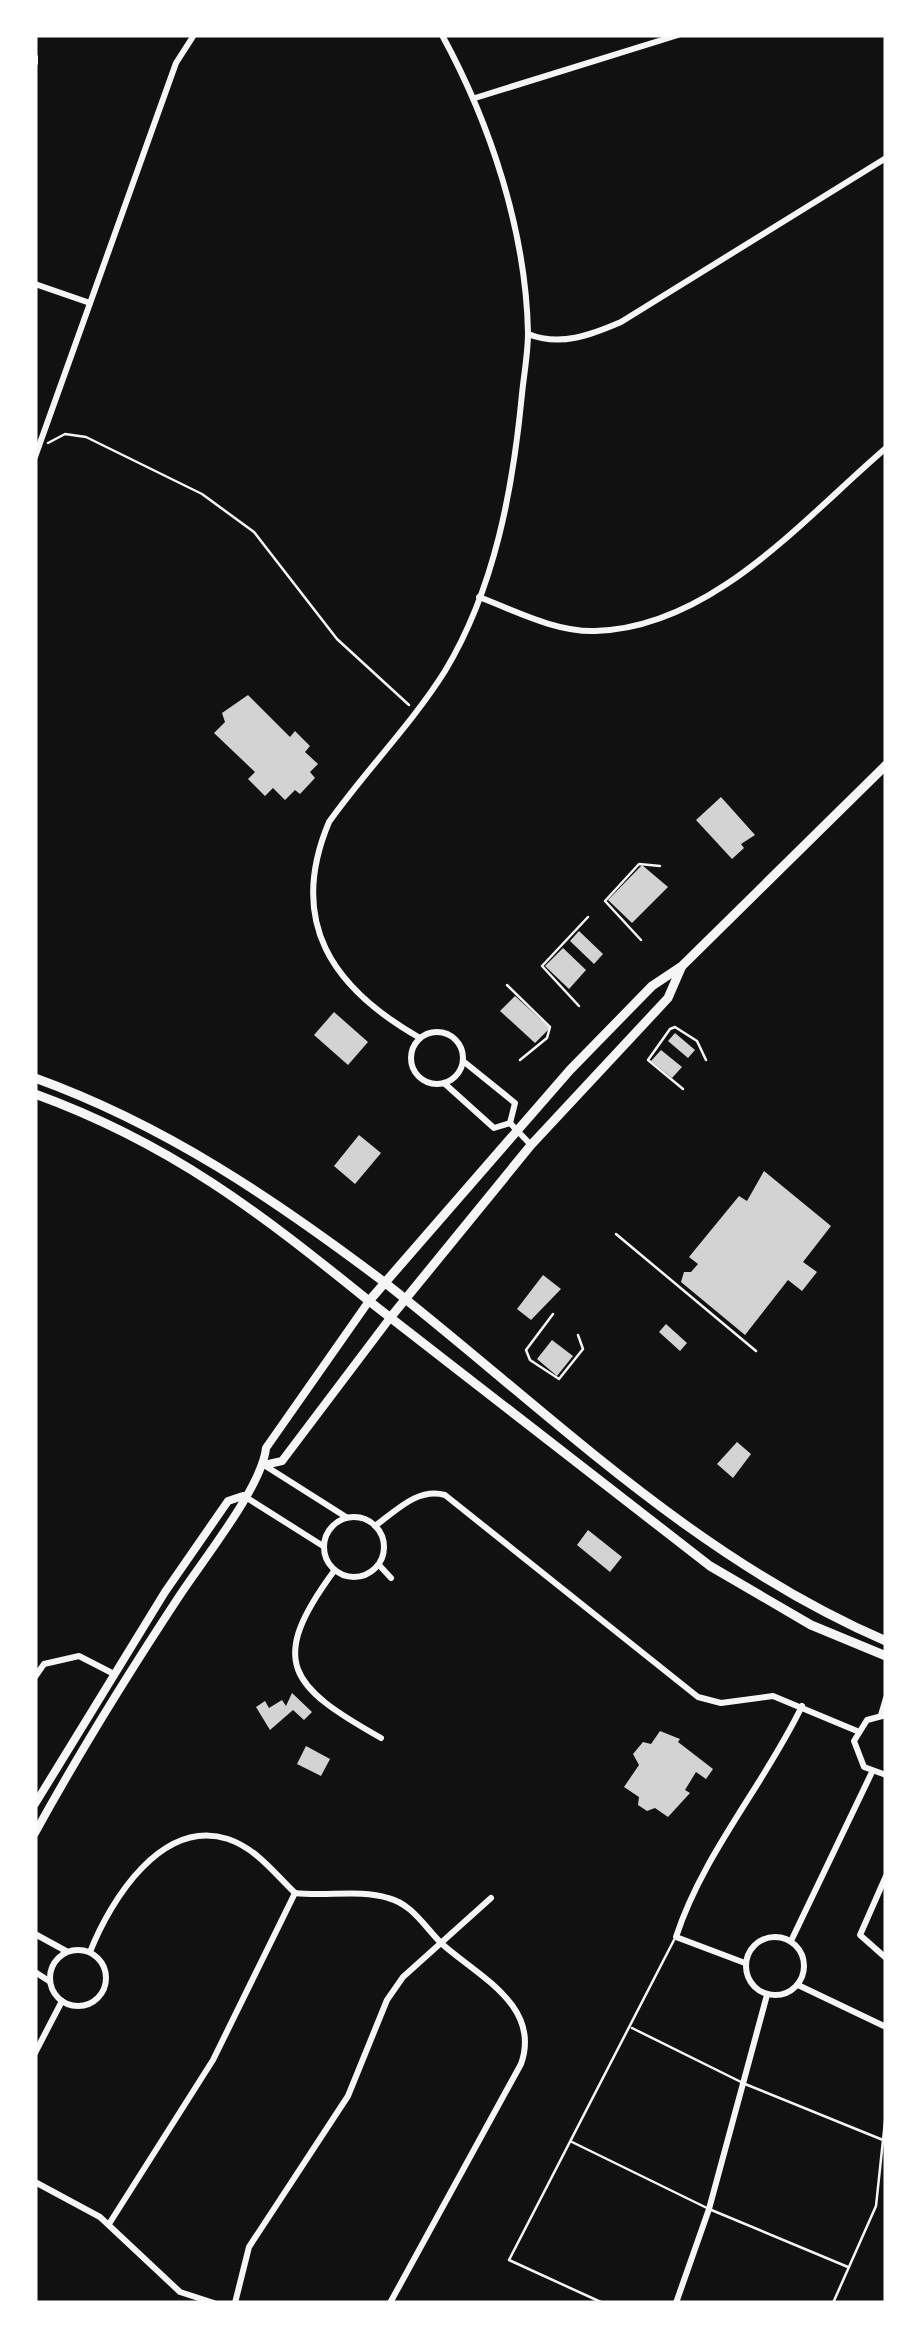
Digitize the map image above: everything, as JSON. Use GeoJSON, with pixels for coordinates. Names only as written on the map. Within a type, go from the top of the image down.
{"type":"FeatureCollection","features":[{"type":"Feature","properties":{"kind":"main road"},"geometry":{"type":"LineString","coordinates":[[368,1300],[513,1127],[607,1030],[652,986],[682,966],[886,766]]}},
{"type":"Feature","properties":{"kind":"main road"},"geometry":{"type":"LineString","coordinates":[[390,1318],[531,1145],[668,998],[682,966]]}},
{"type":"Feature","properties":{"kind":"main road"},"geometry":{"type":"LineString","coordinates":[[35,1078],[160,1131],[274,1200],[406,1299],[697,1537],[793,1597],[886,1642]]}},
{"type":"Feature","properties":{"kind":"main road"},"geometry":{"type":"LineString","coordinates":[[35,1094],[160,1148],[230,1191],[710,1566],[812,1624],[886,1656]]}},
{"type":"Feature","properties":{"kind":"street"},"geometry":{"type":"LineString","coordinates":[[37,452],[176,63],[194,35]]}},
{"type":"Feature","properties":{"kind":"street"},"geometry":{"type":"LineString","coordinates":[[420,1038],[386,1019],[350,985],[325,950],[310,899],[316,861],[329,822],[446,670],[479,597],[510,499],[528,334],[504,191],[475,98],[442,35]]}},
{"type":"Feature","properties":{"kind":"street"},"geometry":{"type":"LineString","coordinates":[[475,98],[678,35]]}},
{"type":"Feature","properties":{"kind":"street"},"geometry":{"type":"LineString","coordinates":[[528,334],[546,341],[572,338],[621,322],[886,158]]}},
{"type":"Feature","properties":{"kind":"street"},"geometry":{"type":"LineString","coordinates":[[35,284],[90,303]]}},
{"type":"Feature","properties":{"kind":"street"},"geometry":{"type":"LineString","coordinates":[[479,597],[544,623],[593,631],[662,620],[725,586],[886,448]]}},
{"type":"Feature","properties":{"kind":"street"},"geometry":{"type":"LineString","coordinates":[[430,1032],[447,1034],[460,1046],[463,1061],[456,1076],[443,1083],[428,1082],[414,1068],[412,1054],[420,1038],[430,1032]]}},
{"type":"Feature","properties":{"kind":"street"},"geometry":{"type":"LineString","coordinates":[[463,1061],[515,1103],[513,1127]]}},
{"type":"Feature","properties":{"kind":"street"},"geometry":{"type":"LineString","coordinates":[[443,1083],[494,1128],[513,1127],[531,1145]]}},
{"type":"Feature","properties":{"kind":"street"},"geometry":{"type":"LineString","coordinates":[[35,1833],[123,1686],[241,1506],[243,1496],[264,1465],[266,1448],[368,1300]]}},
{"type":"Feature","properties":{"kind":"street"},"geometry":{"type":"LineString","coordinates":[[264,1465],[282,1462],[390,1318]]}},
{"type":"Feature","properties":{"kind":"street"},"geometry":{"type":"LineString","coordinates":[[264,1465],[348,1518]]}},
{"type":"Feature","properties":{"kind":"street"},"geometry":{"type":"LineString","coordinates":[[376,1526],[418,1495],[444,1495],[698,1697],[720,1703],[773,1696],[858,1731]]}},
{"type":"Feature","properties":{"kind":"street"},"geometry":{"type":"LineString","coordinates":[[243,1496],[324,1546],[334,1570],[352,1578],[378,1566],[384,1545],[376,1526],[362,1518],[348,1518],[331,1528],[324,1546]]}},
{"type":"Feature","properties":{"kind":"street"},"geometry":{"type":"LineString","coordinates":[[35,1804],[114,1674],[228,1501],[243,1496]]}},
{"type":"Feature","properties":{"kind":"street"},"geometry":{"type":"LineString","coordinates":[[378,1566],[391,1578]]}},
{"type":"Feature","properties":{"kind":"street"},"geometry":{"type":"LineString","coordinates":[[334,1570],[304,1612],[293,1643],[301,1679],[333,1711],[381,1738]]}},
{"type":"Feature","properties":{"kind":"street"},"geometry":{"type":"LineString","coordinates":[[35,1656],[44,1664]]}},
{"type":"Feature","properties":{"kind":"street"},"geometry":{"type":"LineString","coordinates":[[35,1677],[44,1664],[79,1656],[114,1674]]}},
{"type":"Feature","properties":{"kind":"street"},"geometry":{"type":"LineString","coordinates":[[886,1698],[883,1715],[858,1731],[854,1750],[872,1772],[886,1775]]}},
{"type":"Feature","properties":{"kind":"street"},"geometry":{"type":"LineString","coordinates":[[745,1963],[676,1936],[688,1901],[775,1761],[802,1706]]}},
{"type":"Feature","properties":{"kind":"street"},"geometry":{"type":"LineString","coordinates":[[790,1941],[872,1772]]}},
{"type":"Feature","properties":{"kind":"street"},"geometry":{"type":"LineString","coordinates":[[90,1952],[114,1907],[150,1859],[187,1837],[216,1837],[262,1858],[294,1892],[391,1898],[412,1910],[440,1942],[500,1990],[515,2008],[524,2034],[524,2054],[390,2303]]}},
{"type":"Feature","properties":{"kind":"street"},"geometry":{"type":"LineString","coordinates":[[886,1876],[860,1929],[863,1941],[886,1958]]}},
{"type":"Feature","properties":{"kind":"street"},"geometry":{"type":"LineString","coordinates":[[109,2224],[213,2060],[294,1892]]}},
{"type":"Feature","properties":{"kind":"street"},"geometry":{"type":"LineString","coordinates":[[235,2303],[249,2247],[348,2096],[387,2000],[403,1978],[491,1898]]}},
{"type":"Feature","properties":{"kind":"street"},"geometry":{"type":"LineString","coordinates":[[35,1934],[66,1952],[90,1952],[104,1966],[107,1977],[101,1995],[86,2006],[62,2002],[49,1981],[35,1972]]}},
{"type":"Feature","properties":{"kind":"street"},"geometry":{"type":"LineString","coordinates":[[764,1938],[790,1941],[804,1966],[798,1985],[782,1995],[767,1995],[750,1982],[745,1963],[750,1950],[764,1938]]}},
{"type":"Feature","properties":{"kind":"street"},"geometry":{"type":"LineString","coordinates":[[49,1981],[55,1962],[66,1952]]}},
{"type":"Feature","properties":{"kind":"street"},"geometry":{"type":"LineString","coordinates":[[798,1985],[886,2027]]}},
{"type":"Feature","properties":{"kind":"street"},"geometry":{"type":"LineString","coordinates":[[676,2303],[710,2209],[767,1995]]}},
{"type":"Feature","properties":{"kind":"street"},"geometry":{"type":"LineString","coordinates":[[35,2053],[62,2002]]}},
{"type":"Feature","properties":{"kind":"street"},"geometry":{"type":"LineString","coordinates":[[35,2182],[109,2224],[180,2292],[214,2303]]}},
{"type":"Feature","properties":{"kind":"lane"},"geometry":{"type":"LineString","coordinates":[[641,940],[606,902],[639,864],[660,866]]}},
{"type":"Feature","properties":{"kind":"lane"},"geometry":{"type":"LineString","coordinates":[[580,1006],[542,966],[588,917]]}},
{"type":"Feature","properties":{"kind":"lane"},"geometry":{"type":"LineString","coordinates":[[507,986],[550,1026],[547,1038],[520,1060]]}},
{"type":"Feature","properties":{"kind":"lane"},"geometry":{"type":"LineString","coordinates":[[683,1089],[648,1060],[670,1029],[674,1027],[696,1041],[706,1060]]}},
{"type":"Feature","properties":{"kind":"lane"},"geometry":{"type":"LineString","coordinates":[[616,1234],[756,1351]]}},
{"type":"Feature","properties":{"kind":"lane"},"geometry":{"type":"LineString","coordinates":[[553,1314],[526,1350],[530,1360],[559,1378],[583,1349],[578,1334]]}},
{"type":"Feature","properties":{"kind":"lane"},"geometry":{"type":"LineString","coordinates":[[604,2303],[509,2260],[676,1936]]}},
{"type":"Feature","properties":{"kind":"lane"},"geometry":{"type":"LineString","coordinates":[[631,2027],[745,2084],[882,2140]]}},
{"type":"Feature","properties":{"kind":"lane"},"geometry":{"type":"LineString","coordinates":[[833,2303],[864,2242],[876,2206],[886,2112]]}},
{"type":"Feature","properties":{"kind":"lane"},"geometry":{"type":"LineString","coordinates":[[570,2141],[710,2209],[848,2267]]}},
{"type":"Feature","properties":{"kind":"path"},"geometry":{"type":"LineString","coordinates":[[37,452],[66,434],[86,437],[202,494],[254,532],[337,639],[416,710]]}},
{"type":"Feature","properties":{"kind":"building"},"geometry":{"type":"Polygon","coordinates":[[[248,695],[290,737],[295,731],[310,746],[305,752],[318,764],[310,772],[315,778],[300,794],[295,790],[285,800],[273,788],[265,796],[248,779],[255,772],[214,733],[225,722],[222,713],[248,695]]]}},
{"type":"Feature","properties":{"kind":"building"},"geometry":{"type":"Polygon","coordinates":[[[721,797],[755,835],[741,844],[744,848],[732,859],[696,820],[721,797]]]}},
{"type":"Feature","properties":{"kind":"building"},"geometry":{"type":"Polygon","coordinates":[[[642,865],[668,887],[632,923],[608,900],[642,865]]]}},
{"type":"Feature","properties":{"kind":"building"},"geometry":{"type":"Polygon","coordinates":[[[579,931],[603,954],[594,964],[570,941],[579,931]]]}},
{"type":"Feature","properties":{"kind":"building"},"geometry":{"type":"Polygon","coordinates":[[[563,948],[586,970],[569,989],[545,966],[563,948]]]}},
{"type":"Feature","properties":{"kind":"building"},"geometry":{"type":"Polygon","coordinates":[[[515,996],[550,1028],[535,1043],[500,1011],[515,996]]]}},
{"type":"Feature","properties":{"kind":"building"},"geometry":{"type":"Polygon","coordinates":[[[334,1012],[368,1042],[348,1065],[314,1035],[334,1012]]]}},
{"type":"Feature","properties":{"kind":"building"},"geometry":{"type":"Polygon","coordinates":[[[675,1033],[695,1050],[688,1058],[668,1041],[675,1033]]]}},
{"type":"Feature","properties":{"kind":"building"},"geometry":{"type":"Polygon","coordinates":[[[661,1050],[682,1067],[672,1078],[651,1061],[661,1050]]]}},
{"type":"Feature","properties":{"kind":"building"},"geometry":{"type":"Polygon","coordinates":[[[359,1135],[381,1153],[355,1184],[334,1166],[359,1135]]]}},
{"type":"Feature","properties":{"kind":"building"},"geometry":{"type":"Polygon","coordinates":[[[764,1171],[831,1226],[803,1262],[817,1272],[802,1291],[788,1280],[745,1335],[681,1282],[684,1272],[691,1272],[698,1264],[689,1257],[739,1196],[747,1201],[764,1171]]]}},
{"type":"Feature","properties":{"kind":"building"},"geometry":{"type":"Polygon","coordinates":[[[543,1275],[561,1289],[531,1320],[517,1309],[543,1275]]]}},
{"type":"Feature","properties":{"kind":"building"},"geometry":{"type":"Polygon","coordinates":[[[666,1324],[687,1343],[680,1351],[659,1332],[666,1324]]]}},
{"type":"Feature","properties":{"kind":"building"},"geometry":{"type":"Polygon","coordinates":[[[552,1340],[573,1356],[557,1376],[537,1359],[552,1340]]]}},
{"type":"Feature","properties":{"kind":"building"},"geometry":{"type":"Polygon","coordinates":[[[737,1442],[751,1454],[733,1478],[717,1464],[737,1442]]]}},
{"type":"Feature","properties":{"kind":"building"},"geometry":{"type":"Polygon","coordinates":[[[588,1530],[622,1557],[610,1572],[577,1545],[588,1530]]]}},
{"type":"Feature","properties":{"kind":"building"},"geometry":{"type":"Polygon","coordinates":[[[292,1693],[312,1712],[304,1720],[293,1710],[270,1730],[256,1707],[265,1701],[269,1708],[282,1700],[286,1706],[292,1693]]]}},
{"type":"Feature","properties":{"kind":"building"},"geometry":{"type":"Polygon","coordinates":[[[660,1731],[680,1739],[678,1742],[713,1769],[706,1779],[696,1772],[685,1790],[690,1793],[668,1817],[655,1808],[647,1811],[638,1805],[639,1797],[624,1787],[639,1765],[633,1754],[643,1742],[651,1744],[660,1731]]]}},
{"type":"Feature","properties":{"kind":"building"},"geometry":{"type":"Polygon","coordinates":[[[306,1746],[330,1759],[321,1776],[297,1764],[306,1746]]]}}]}
